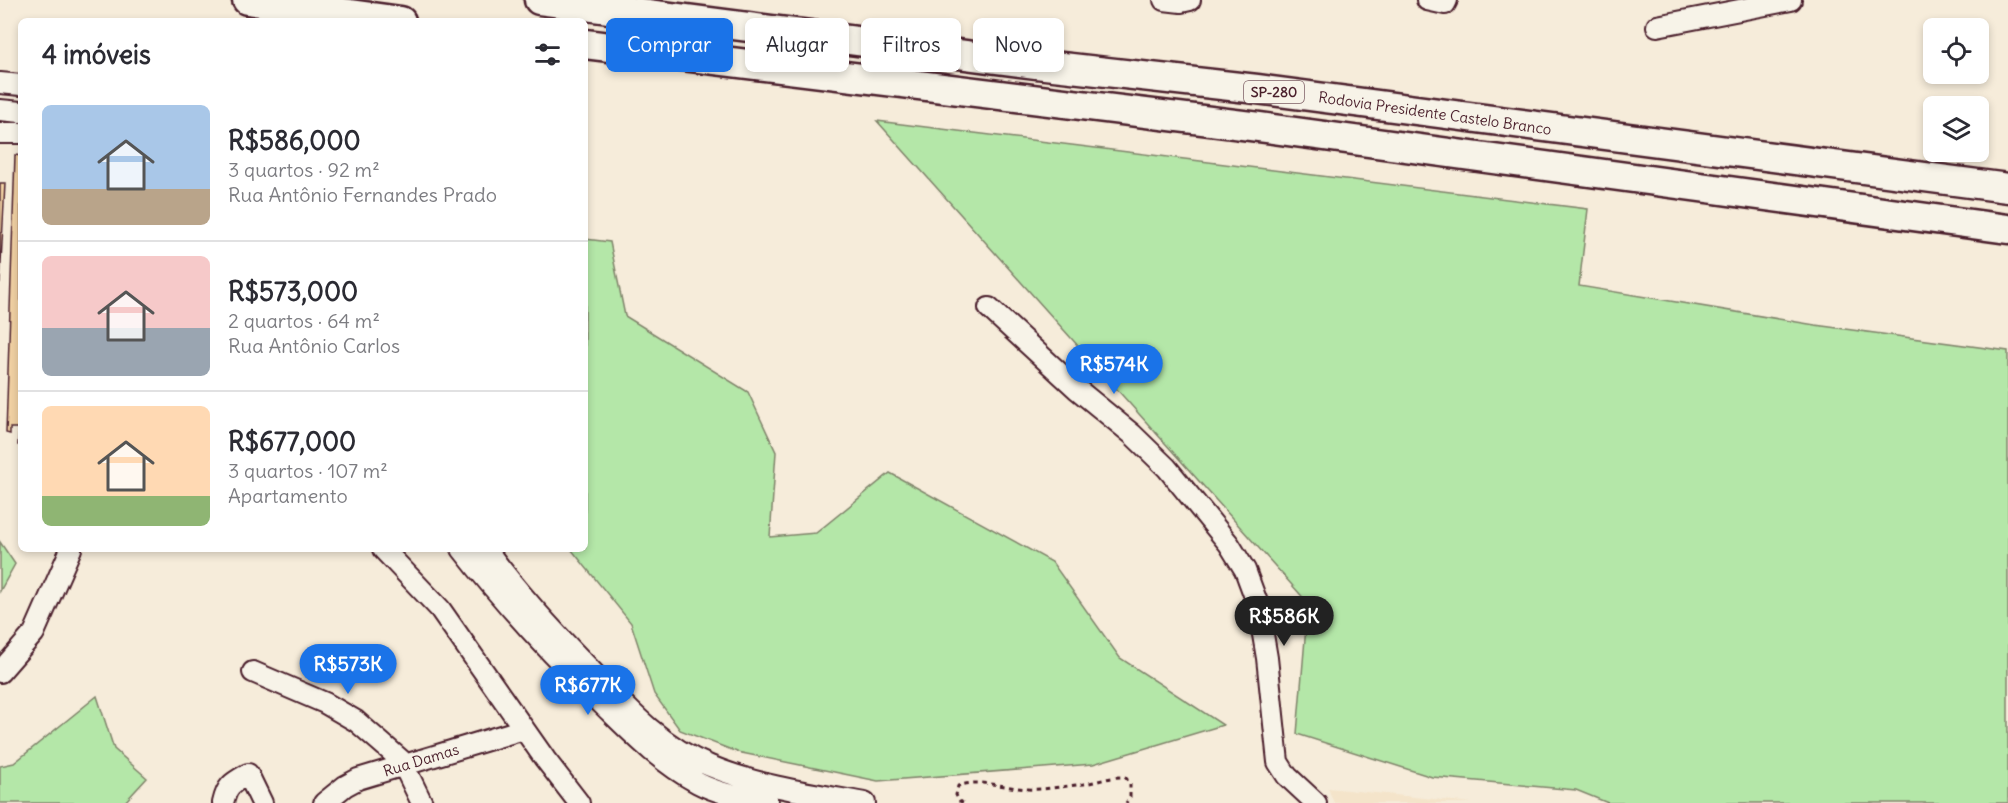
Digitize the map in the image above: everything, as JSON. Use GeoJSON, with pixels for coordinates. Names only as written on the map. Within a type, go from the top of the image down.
{"type":"FeatureCollection","features":[{"type":"Feature","properties":{"kind":"highway"},"geometry":{"type":"LineString","coordinates":[[247,0],[379,18]]}},
{"type":"Feature","properties":{"kind":"highway","name":"Rodovia Presidente Castelo Branco"},"geometry":{"type":"LineString","coordinates":[[539,0],[1036,64],[1257,89],[2008,188]]}},
{"type":"Feature","properties":{"kind":"highway","name":"SP-280"},"geometry":{"type":"LineString","coordinates":[[588,44],[1259,127],[2008,229]]}},
{"type":"Feature","properties":{"kind":"street"},"geometry":{"type":"LineString","coordinates":[[1164,0],[1181,2],[1190,0]]}},
{"type":"Feature","properties":{"kind":"street"},"geometry":{"type":"LineString","coordinates":[[1427,0],[1445,4],[1447,0]]}},
{"type":"Feature","properties":{"kind":"street"},"geometry":{"type":"LineString","coordinates":[[1657,26],[1791,0]]}},
{"type":"Feature","properties":{"kind":"street"},"geometry":{"type":"LineString","coordinates":[[0,83],[18,85]]}},
{"type":"Feature","properties":{"kind":"street"},"geometry":{"type":"LineString","coordinates":[[0,110],[18,112]]}},
{"type":"Feature","properties":{"kind":"street"},"geometry":{"type":"LineString","coordinates":[[0,133],[18,133]]}},
{"type":"Feature","properties":{"kind":"street"},"geometry":{"type":"LineString","coordinates":[[989,308],[1167,468],[1229,544],[1252,584],[1265,648],[1276,751],[1281,768],[1316,803]]}},
{"type":"Feature","properties":{"kind":"street"},"geometry":{"type":"LineString","coordinates":[[0,672],[34,633],[70,552]]}},
{"type":"Feature","properties":{"kind":"street"},"geometry":{"type":"LineString","coordinates":[[385,552],[440,609],[579,803]]}},
{"type":"Feature","properties":{"kind":"street"},"geometry":{"type":"LineString","coordinates":[[464,552],[486,580],[563,666],[654,755],[670,767],[706,786],[768,803]]}},
{"type":"Feature","properties":{"kind":"street"},"geometry":{"type":"LineString","coordinates":[[488,552],[501,570],[572,651],[643,725],[664,740],[702,763],[723,771],[810,793],[865,803]]}},
{"type":"Feature","properties":{"kind":"street"},"geometry":{"type":"LineString","coordinates":[[253,672],[325,703],[356,721],[401,760],[422,803]]}},
{"type":"Feature","properties":{"kind":"street","name":"Rua Damas"},"geometry":{"type":"LineString","coordinates":[[324,803],[345,786],[358,780],[524,729]]}},
{"type":"Feature","properties":{"kind":"street"},"geometry":{"type":"LineString","coordinates":[[223,803],[227,789],[232,783],[248,774],[262,803]]}},
{"type":"Feature","properties":{"kind":"path"},"geometry":{"type":"LineString","coordinates":[[963,803],[956,795],[958,786],[967,782],[1027,789],[1085,784],[1117,776],[1125,777],[1130,783],[1130,797],[1126,803]]}},
{"type":"Feature","properties":{"kind":"shaded area"},"geometry":{"type":"Polygon","coordinates":[[[1328,788],[1472,803],[1334,803],[1328,788]]]}},
{"type":"Feature","properties":{"kind":"green space"},"geometry":{"type":"Polygon","coordinates":[[[877,121],[1588,209],[1579,286],[1815,325],[2008,351],[2008,803],[1608,803],[1576,790],[1432,777],[1297,734],[1308,603],[877,121]]]}},
{"type":"Feature","properties":{"kind":"green space"},"geometry":{"type":"Polygon","coordinates":[[[588,239],[610,242],[625,316],[748,392],[776,452],[770,537],[816,533],[890,473],[1052,562],[1120,658],[1223,725],[1093,764],[878,781],[737,752],[680,730],[654,694],[631,623],[573,552],[588,552],[588,239]]]}},
{"type":"Feature","properties":{"kind":"green space"},"geometry":{"type":"Polygon","coordinates":[[[0,542],[15,564],[0,591],[0,542]]]}},
{"type":"Feature","properties":{"kind":"green space"},"geometry":{"type":"Polygon","coordinates":[[[97,696],[114,749],[147,778],[124,803],[0,803],[0,766],[14,763],[97,696]]]}},
{"type":"Feature","properties":{"kind":"building"},"geometry":{"type":"Polygon","coordinates":[[[15,155],[18,156],[18,428],[10,428],[10,434],[6,433],[15,155]]]}},
{"type":"Feature","properties":{"kind":"building"},"geometry":{"type":"Polygon","coordinates":[[[0,183],[5,183],[0,283],[0,183]]]}}]}
